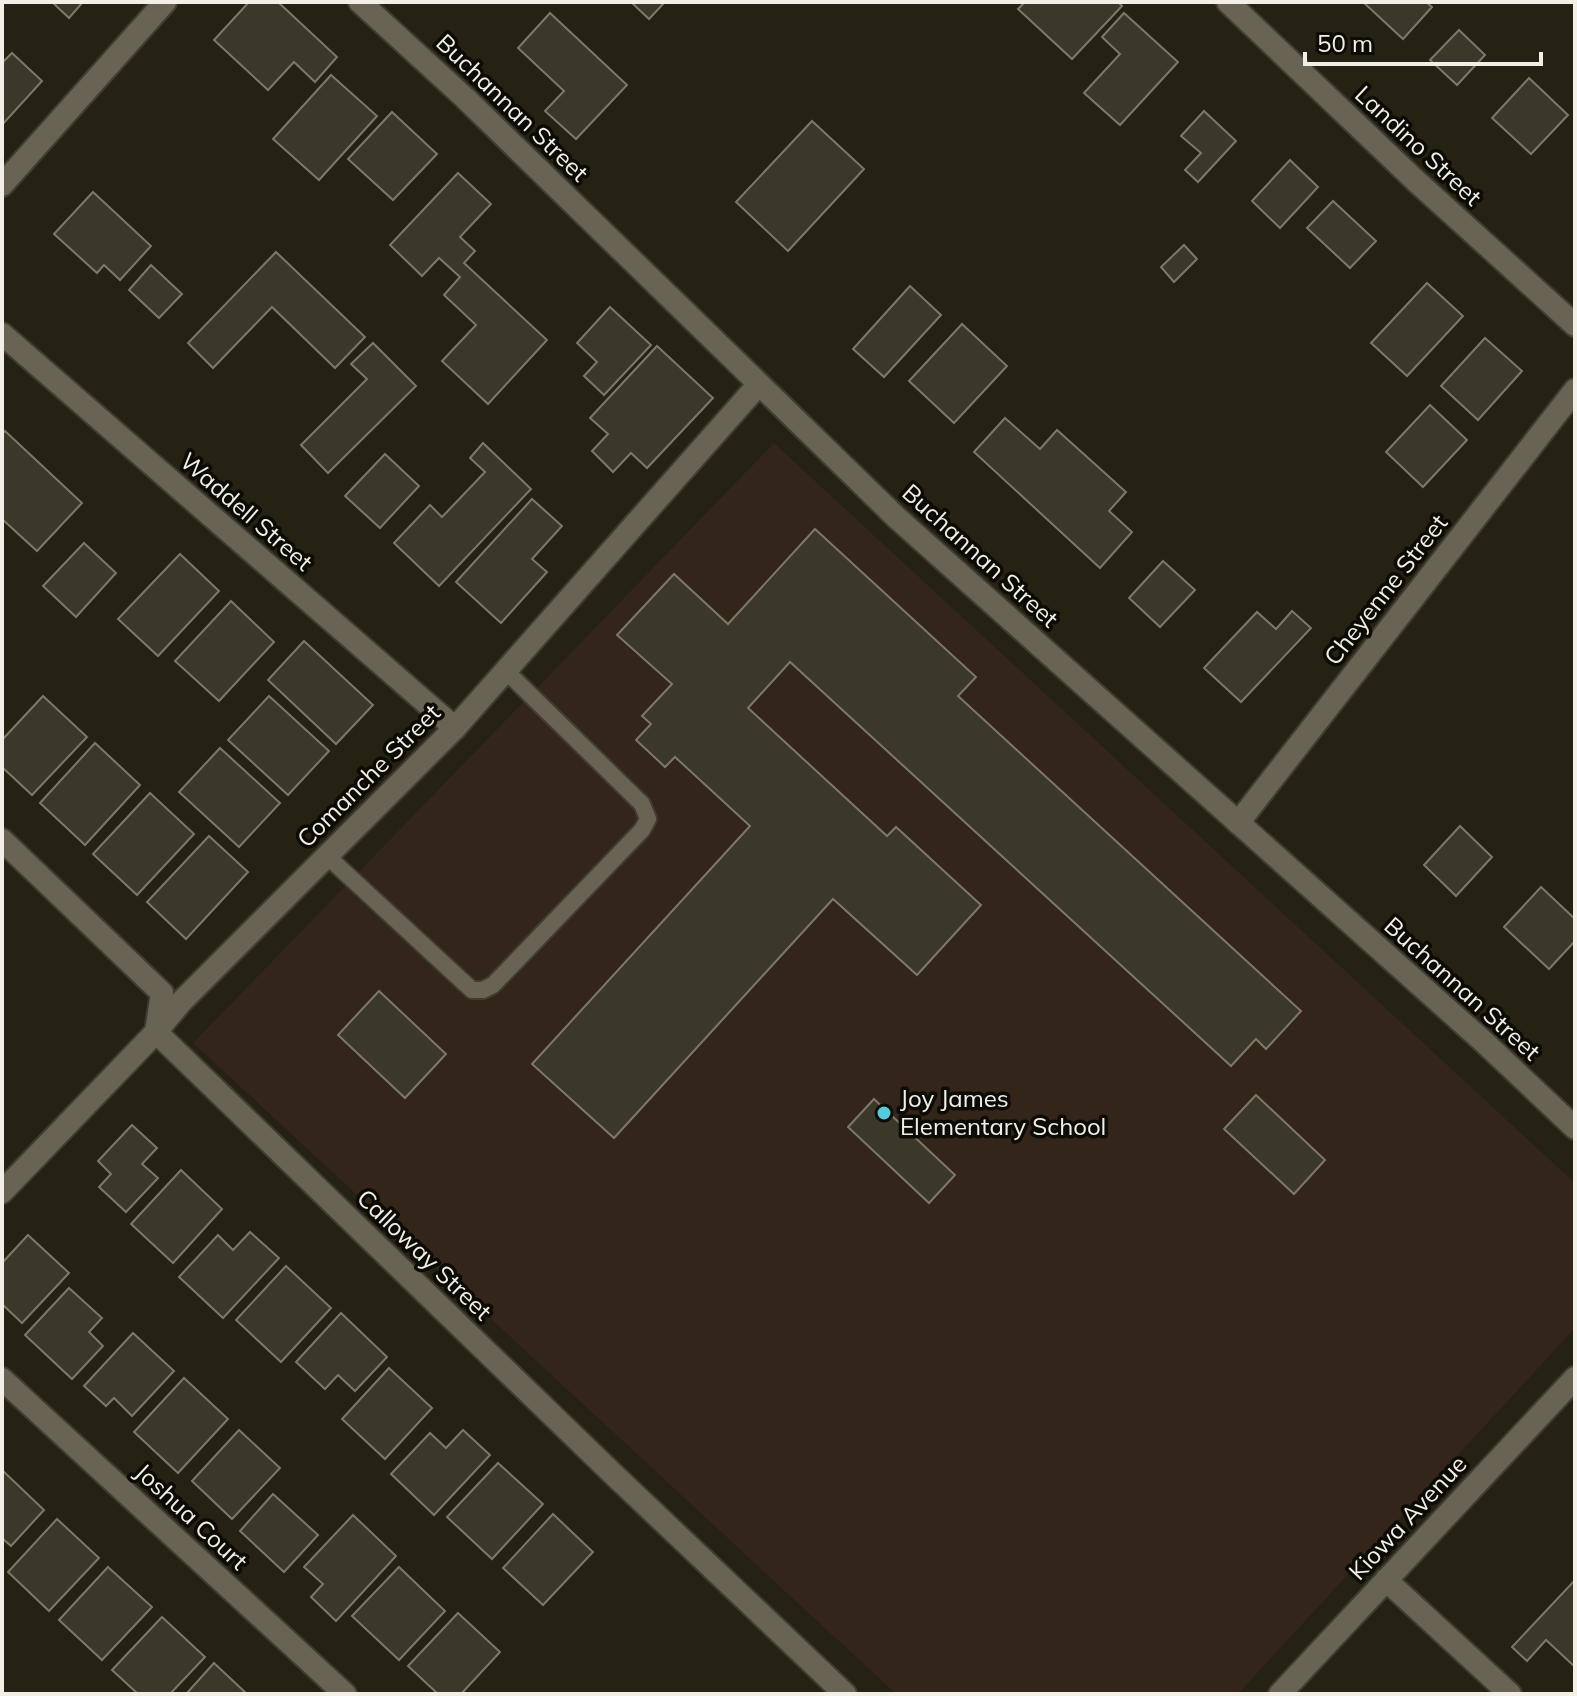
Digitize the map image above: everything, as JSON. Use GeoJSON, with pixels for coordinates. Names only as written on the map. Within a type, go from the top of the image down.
{"type":"FeatureCollection","features":[{"type":"Feature","properties":{"kind":"street"},"geometry":{"type":"LineString","coordinates":[[2,185],[165,2]]}},
{"type":"Feature","properties":{"kind":"street","name":"Landino Street"},"geometry":{"type":"LineString","coordinates":[[1228,2],[1416,181],[1575,325]]}},
{"type":"Feature","properties":{"kind":"street","name":"Buchannan Street"},"geometry":{"type":"LineString","coordinates":[[364,3],[897,518],[1485,1043],[1575,1128]]}},
{"type":"Feature","properties":{"kind":"street","name":"Waddell Street"},"geometry":{"type":"LineString","coordinates":[[2,334],[455,728]]}},
{"type":"Feature","properties":{"kind":"street","name":"Comanche Street"},"geometry":{"type":"LineString","coordinates":[[2,1192],[181,1002],[455,728],[759,384]]}},
{"type":"Feature","properties":{"kind":"street","name":"Cheyenne Street"},"geometry":{"type":"LineString","coordinates":[[1238,823],[1575,390]]}},
{"type":"Feature","properties":{"kind":"street"},"geometry":{"type":"LineString","coordinates":[[2,840],[162,993],[156,1032]]}},
{"type":"Feature","properties":{"kind":"street","name":"Calloway Street"},"geometry":{"type":"LineString","coordinates":[[156,1032],[845,1694]]}},
{"type":"Feature","properties":{"kind":"street","name":"Kiowa Avenue"},"geometry":{"type":"LineString","coordinates":[[1280,1694],[1575,1378]]}},
{"type":"Feature","properties":{"kind":"street","name":"Joshua Court"},"geometry":{"type":"LineString","coordinates":[[2,1379],[345,1694]]}},
{"type":"Feature","properties":{"kind":"street"},"geometry":{"type":"LineString","coordinates":[[1386,1580],[1510,1694]]}},
{"type":"Feature","properties":{"kind":"lane"},"geometry":{"type":"LineString","coordinates":[[327,856],[472,990],[483,990],[493,985],[642,830],[648,819],[642,804],[506,671]]}},
{"type":"Feature","properties":{"kind":"shaded area","name":"Joy James Elementary School"},"geometry":{"type":"Polygon","coordinates":[[[774,443],[1575,1183],[1575,1328],[1238,1694],[896,1694],[193,1043],[774,443]]]}},
{"type":"Feature","properties":{"kind":"building"},"geometry":{"type":"Polygon","coordinates":[[[52,2],[83,2],[69,18],[52,2]]]}},
{"type":"Feature","properties":{"kind":"building"},"geometry":{"type":"Polygon","coordinates":[[[249,2],[278,2],[337,57],[315,82],[294,62],[268,90],[214,40],[249,2]]]}},
{"type":"Feature","properties":{"kind":"building"},"geometry":{"type":"Polygon","coordinates":[[[631,2],[665,2],[649,19],[631,2]]]}},
{"type":"Feature","properties":{"kind":"building"},"geometry":{"type":"Polygon","coordinates":[[[1025,2],[1118,2],[1122,6],[1072,59],[1018,9],[1025,2]]]}},
{"type":"Feature","properties":{"kind":"building"},"geometry":{"type":"Polygon","coordinates":[[[1363,2],[1426,2],[1432,7],[1403,39],[1363,2]]]}},
{"type":"Feature","properties":{"kind":"building"},"geometry":{"type":"Polygon","coordinates":[[[550,13],[627,85],[576,139],[545,111],[564,91],[518,48],[550,13]]]}},
{"type":"Feature","properties":{"kind":"building"},"geometry":{"type":"Polygon","coordinates":[[[1124,13],[1178,62],[1120,125],[1084,93],[1120,54],[1102,37],[1124,13]]]}},
{"type":"Feature","properties":{"kind":"building"},"geometry":{"type":"Polygon","coordinates":[[[1459,30],[1485,55],[1457,85],[1430,60],[1459,30]]]}},
{"type":"Feature","properties":{"kind":"building"},"geometry":{"type":"Polygon","coordinates":[[[12,53],[42,81],[2,125],[2,63],[12,53]]]}},
{"type":"Feature","properties":{"kind":"building"},"geometry":{"type":"Polygon","coordinates":[[[331,75],[377,116],[319,180],[273,139],[331,75]]]}},
{"type":"Feature","properties":{"kind":"building"},"geometry":{"type":"Polygon","coordinates":[[[1529,78],[1568,115],[1531,154],[1492,118],[1529,78]]]}},
{"type":"Feature","properties":{"kind":"building"},"geometry":{"type":"Polygon","coordinates":[[[1204,111],[1236,141],[1198,182],[1185,170],[1201,153],[1181,136],[1204,111]]]}},
{"type":"Feature","properties":{"kind":"building"},"geometry":{"type":"Polygon","coordinates":[[[392,112],[437,154],[393,200],[348,159],[392,112]]]}},
{"type":"Feature","properties":{"kind":"building"},"geometry":{"type":"Polygon","coordinates":[[[812,121],[864,169],[788,251],[736,202],[812,121]]]}},
{"type":"Feature","properties":{"kind":"building"},"geometry":{"type":"Polygon","coordinates":[[[1290,160],[1318,187],[1280,228],[1252,201],[1290,160]]]}},
{"type":"Feature","properties":{"kind":"building"},"geometry":{"type":"Polygon","coordinates":[[[458,173],[491,204],[460,237],[475,251],[464,263],[547,340],[488,404],[442,361],[476,325],[444,295],[460,277],[439,258],[422,276],[390,245],[458,173]]]}},
{"type":"Feature","properties":{"kind":"building"},"geometry":{"type":"Polygon","coordinates":[[[93,192],[151,246],[120,280],[104,265],[97,273],[54,234],[93,192]]]}},
{"type":"Feature","properties":{"kind":"building"},"geometry":{"type":"Polygon","coordinates":[[[1333,201],[1376,241],[1350,268],[1307,228],[1333,201]]]}},
{"type":"Feature","properties":{"kind":"building"},"geometry":{"type":"Polygon","coordinates":[[[1184,245],[1197,259],[1174,282],[1161,267],[1184,245]]]}},
{"type":"Feature","properties":{"kind":"building"},"geometry":{"type":"Polygon","coordinates":[[[276,252],[365,337],[335,368],[272,307],[213,368],[188,343],[276,252]]]}},
{"type":"Feature","properties":{"kind":"building"},"geometry":{"type":"Polygon","coordinates":[[[151,265],[182,294],[159,318],[129,290],[151,265]]]}},
{"type":"Feature","properties":{"kind":"building"},"geometry":{"type":"Polygon","coordinates":[[[1427,283],[1463,316],[1407,376],[1371,343],[1427,283]]]}},
{"type":"Feature","properties":{"kind":"building"},"geometry":{"type":"Polygon","coordinates":[[[910,286],[941,315],[884,377],[853,349],[910,286]]]}},
{"type":"Feature","properties":{"kind":"building"},"geometry":{"type":"Polygon","coordinates":[[[610,307],[651,345],[604,395],[584,376],[597,362],[577,343],[610,307]]]}},
{"type":"Feature","properties":{"kind":"building"},"geometry":{"type":"Polygon","coordinates":[[[962,324],[1007,366],[954,423],[909,381],[962,324]]]}},
{"type":"Feature","properties":{"kind":"building"},"geometry":{"type":"Polygon","coordinates":[[[1485,338],[1522,371],[1478,420],[1441,386],[1485,338]]]}},
{"type":"Feature","properties":{"kind":"building"},"geometry":{"type":"Polygon","coordinates":[[[373,343],[416,386],[328,473],[301,445],[367,379],[351,364],[373,343]]]}},
{"type":"Feature","properties":{"kind":"building"},"geometry":{"type":"Polygon","coordinates":[[[657,346],[713,398],[647,468],[631,453],[613,472],[592,451],[608,434],[590,418],[657,346]]]}},
{"type":"Feature","properties":{"kind":"building"},"geometry":{"type":"Polygon","coordinates":[[[1430,405],[1467,440],[1423,487],[1386,452],[1430,405]]]}},
{"type":"Feature","properties":{"kind":"building"},"geometry":{"type":"Polygon","coordinates":[[[1005,418],[1040,449],[1057,430],[1126,492],[1109,511],[1132,532],[1100,568],[974,452],[1005,418]]]}},
{"type":"Feature","properties":{"kind":"building"},"geometry":{"type":"Polygon","coordinates":[[[5,431],[82,503],[37,551],[2,519],[2,434],[5,431]]]}},
{"type":"Feature","properties":{"kind":"building"},"geometry":{"type":"Polygon","coordinates":[[[483,443],[531,489],[439,586],[394,543],[430,505],[442,517],[485,472],[470,458],[483,443]]]}},
{"type":"Feature","properties":{"kind":"building"},"geometry":{"type":"Polygon","coordinates":[[[385,454],[419,486],[380,528],[345,496],[385,454]]]}},
{"type":"Feature","properties":{"kind":"building"},"geometry":{"type":"Polygon","coordinates":[[[532,499],[562,526],[532,559],[547,572],[501,623],[456,582],[532,499]]]}},
{"type":"Feature","properties":{"kind":"building"},"geometry":{"type":"Polygon","coordinates":[[[815,529],[976,677],[958,696],[1301,1011],[1266,1049],[1256,1039],[1231,1066],[790,662],[748,708],[887,836],[896,827],[981,905],[917,975],[833,899],[614,1138],[532,1064],[750,826],[675,757],[665,767],[636,740],[651,724],[642,716],[672,684],[617,635],[674,574],[728,624],[815,529]]]}},
{"type":"Feature","properties":{"kind":"building"},"geometry":{"type":"Polygon","coordinates":[[[84,543],[116,573],[76,617],[43,586],[84,543]]]}},
{"type":"Feature","properties":{"kind":"building"},"geometry":{"type":"Polygon","coordinates":[[[180,554],[219,591],[158,656],[118,619],[180,554]]]}},
{"type":"Feature","properties":{"kind":"building"},"geometry":{"type":"Polygon","coordinates":[[[1163,561],[1195,590],[1160,627],[1129,598],[1163,561]]]}},
{"type":"Feature","properties":{"kind":"building"},"geometry":{"type":"Polygon","coordinates":[[[231,601],[274,642],[219,701],[175,661],[231,601]]]}},
{"type":"Feature","properties":{"kind":"building"},"geometry":{"type":"Polygon","coordinates":[[[1292,611],[1311,628],[1241,702],[1204,668],[1257,612],[1276,629],[1292,611]]]}},
{"type":"Feature","properties":{"kind":"building"},"geometry":{"type":"Polygon","coordinates":[[[304,641],[373,705],[336,744],[268,680],[304,641]]]}},
{"type":"Feature","properties":{"kind":"building"},"geometry":{"type":"Polygon","coordinates":[[[43,696],[87,737],[32,795],[2,767],[2,740],[43,696]]]}},
{"type":"Feature","properties":{"kind":"building"},"geometry":{"type":"Polygon","coordinates":[[[269,696],[329,751],[288,795],[228,740],[269,696]]]}},
{"type":"Feature","properties":{"kind":"building"},"geometry":{"type":"Polygon","coordinates":[[[95,743],[140,785],[85,845],[40,803],[95,743]]]}},
{"type":"Feature","properties":{"kind":"building"},"geometry":{"type":"Polygon","coordinates":[[[220,748],[280,803],[239,847],[179,792],[220,748]]]}},
{"type":"Feature","properties":{"kind":"building"},"geometry":{"type":"Polygon","coordinates":[[[150,793],[194,834],[137,895],[93,854],[150,793]]]}},
{"type":"Feature","properties":{"kind":"building"},"geometry":{"type":"Polygon","coordinates":[[[1460,826],[1492,857],[1456,896],[1424,865],[1460,826]]]}},
{"type":"Feature","properties":{"kind":"building"},"geometry":{"type":"Polygon","coordinates":[[[209,836],[248,872],[186,939],[147,902],[209,836]]]}},
{"type":"Feature","properties":{"kind":"building"},"geometry":{"type":"Polygon","coordinates":[[[1541,887],[1575,919],[1575,941],[1549,969],[1504,927],[1541,887]]]}},
{"type":"Feature","properties":{"kind":"building"},"geometry":{"type":"Polygon","coordinates":[[[379,991],[446,1054],[405,1098],[338,1035],[379,991]]]}},
{"type":"Feature","properties":{"kind":"building"},"geometry":{"type":"Polygon","coordinates":[[[1256,1095],[1325,1160],[1294,1194],[1224,1129],[1256,1095]]]}},
{"type":"Feature","properties":{"kind":"building"},"geometry":{"type":"Polygon","coordinates":[[[874,1099],[955,1175],[929,1203],[848,1127],[874,1099]]]}},
{"type":"Feature","properties":{"kind":"building"},"geometry":{"type":"Polygon","coordinates":[[[132,1125],[157,1148],[142,1164],[158,1178],[126,1212],[99,1187],[111,1174],[98,1161],[132,1125]]]}},
{"type":"Feature","properties":{"kind":"building"},"geometry":{"type":"Polygon","coordinates":[[[181,1170],[222,1209],[173,1263],[131,1224],[181,1170]]]}},
{"type":"Feature","properties":{"kind":"building"},"geometry":{"type":"Polygon","coordinates":[[[250,1232],[279,1258],[223,1318],[179,1277],[218,1235],[233,1250],[250,1232]]]}},
{"type":"Feature","properties":{"kind":"building"},"geometry":{"type":"Polygon","coordinates":[[[28,1235],[69,1273],[22,1323],[2,1304],[2,1263],[28,1235]]]}},
{"type":"Feature","properties":{"kind":"building"},"geometry":{"type":"Polygon","coordinates":[[[286,1266],[331,1308],[281,1362],[236,1320],[286,1266]]]}},
{"type":"Feature","properties":{"kind":"building"},"geometry":{"type":"Polygon","coordinates":[[[69,1288],[102,1318],[89,1332],[103,1346],[72,1379],[25,1335],[69,1288]]]}},
{"type":"Feature","properties":{"kind":"building"},"geometry":{"type":"Polygon","coordinates":[[[341,1313],[387,1357],[355,1391],[338,1375],[325,1389],[296,1362],[341,1313]]]}},
{"type":"Feature","properties":{"kind":"building"},"geometry":{"type":"Polygon","coordinates":[[[133,1333],[174,1371],[132,1416],[114,1398],[106,1406],[84,1386],[133,1333]]]}},
{"type":"Feature","properties":{"kind":"building"},"geometry":{"type":"Polygon","coordinates":[[[389,1368],[432,1408],[385,1459],[342,1419],[389,1368]]]}},
{"type":"Feature","properties":{"kind":"building"},"geometry":{"type":"Polygon","coordinates":[[[184,1378],[228,1419],[178,1473],[134,1432],[184,1378]]]}},
{"type":"Feature","properties":{"kind":"building"},"geometry":{"type":"Polygon","coordinates":[[[239,1430],[280,1468],[232,1519],[192,1481],[239,1430]]]}},
{"type":"Feature","properties":{"kind":"building"},"geometry":{"type":"Polygon","coordinates":[[[463,1430],[490,1455],[434,1515],[391,1474],[430,1433],[446,1448],[463,1430]]]}},
{"type":"Feature","properties":{"kind":"building"},"geometry":{"type":"Polygon","coordinates":[[[498,1463],[543,1504],[492,1559],[447,1517],[498,1463]]]}},
{"type":"Feature","properties":{"kind":"building"},"geometry":{"type":"Polygon","coordinates":[[[2,1470],[44,1510],[11,1546],[2,1538],[2,1470]]]}},
{"type":"Feature","properties":{"kind":"building"},"geometry":{"type":"Polygon","coordinates":[[[273,1494],[318,1535],[284,1572],[240,1531],[273,1494]]]}},
{"type":"Feature","properties":{"kind":"building"},"geometry":{"type":"Polygon","coordinates":[[[553,1514],[593,1552],[543,1605],[503,1568],[553,1514]]]}},
{"type":"Feature","properties":{"kind":"building"},"geometry":{"type":"Polygon","coordinates":[[[353,1515],[396,1556],[336,1621],[311,1597],[323,1584],[304,1567],[353,1515]]]}},
{"type":"Feature","properties":{"kind":"building"},"geometry":{"type":"Polygon","coordinates":[[[57,1519],[99,1558],[49,1611],[8,1572],[57,1519]]]}},
{"type":"Feature","properties":{"kind":"building"},"geometry":{"type":"Polygon","coordinates":[[[108,1567],[152,1607],[102,1660],[59,1620],[108,1567]]]}},
{"type":"Feature","properties":{"kind":"building"},"geometry":{"type":"Polygon","coordinates":[[[399,1567],[445,1611],[399,1660],[352,1616],[399,1567]]]}},
{"type":"Feature","properties":{"kind":"building"},"geometry":{"type":"Polygon","coordinates":[[[1575,1580],[1575,1667],[1546,1640],[1527,1661],[1512,1647],[1575,1580]]]}},
{"type":"Feature","properties":{"kind":"building"},"geometry":{"type":"Polygon","coordinates":[[[458,1613],[500,1652],[461,1694],[438,1694],[408,1666],[458,1613]]]}},
{"type":"Feature","properties":{"kind":"building"},"geometry":{"type":"Polygon","coordinates":[[[162,1617],[205,1657],[170,1694],[138,1694],[112,1670],[162,1617]]]}},
{"type":"Feature","properties":{"kind":"building"},"geometry":{"type":"Polygon","coordinates":[[[214,1663],[247,1694],[186,1694],[214,1663]]]}},
{"type":"Feature","properties":{"kind":"place","name":"Joy James Elementary School"},"geometry":{"type":"Point","coordinates":[884,1113]}}]}
